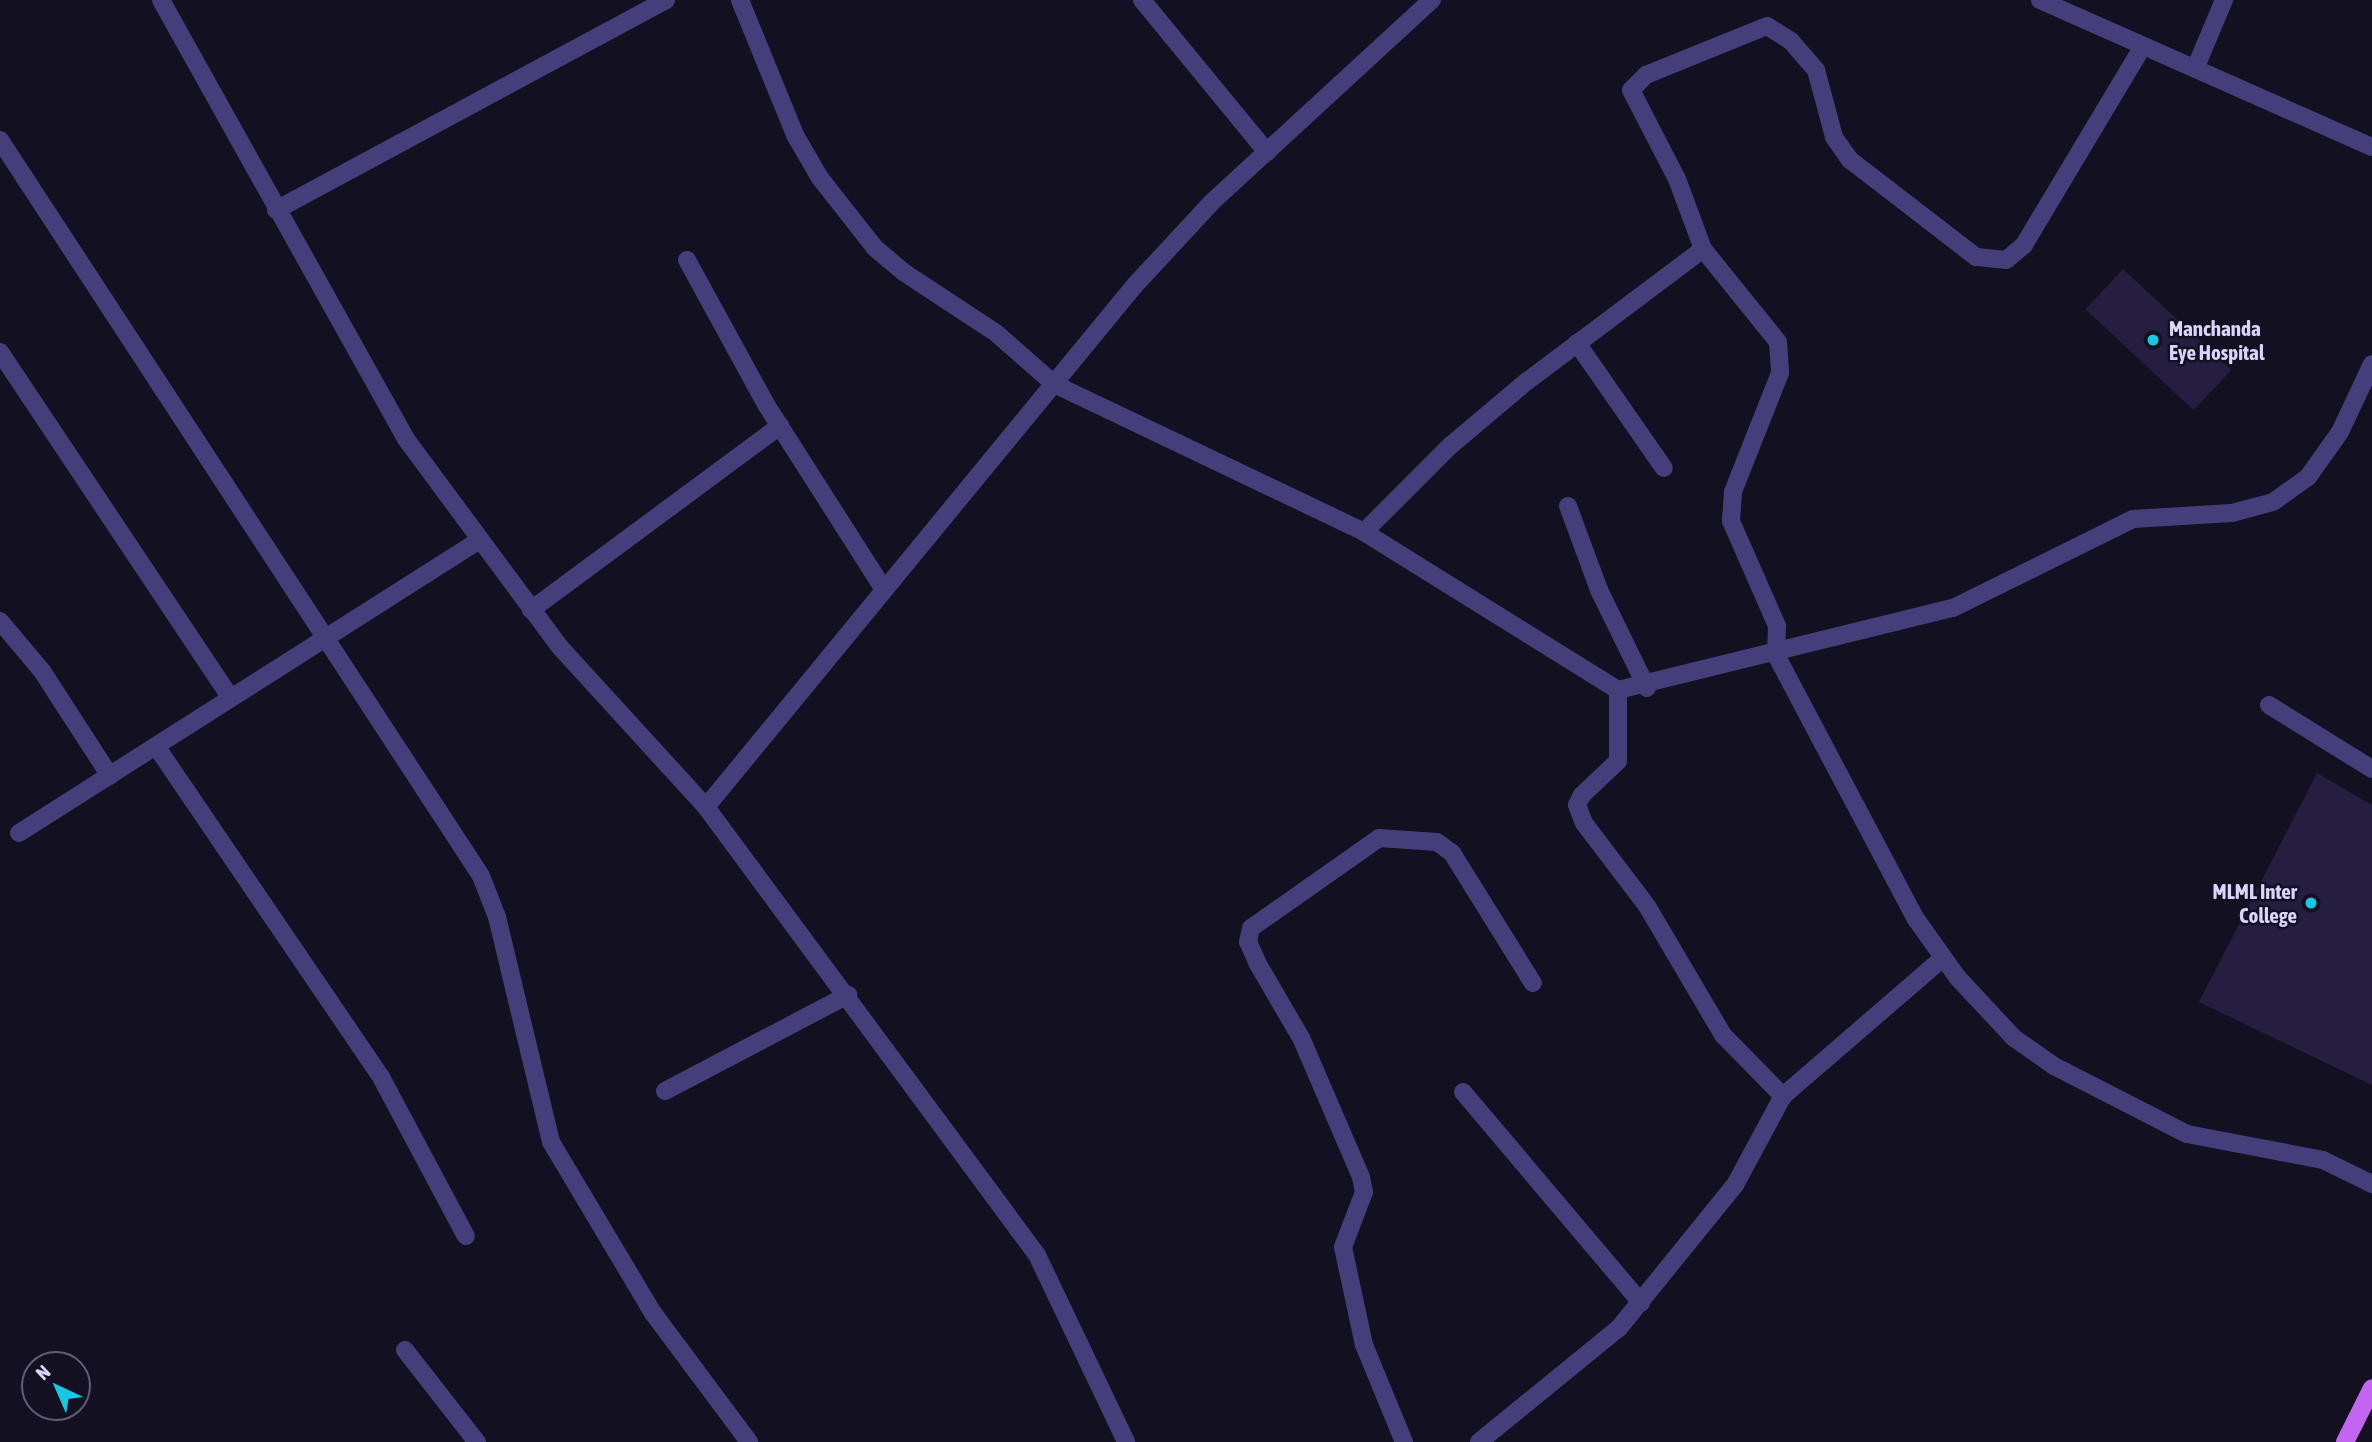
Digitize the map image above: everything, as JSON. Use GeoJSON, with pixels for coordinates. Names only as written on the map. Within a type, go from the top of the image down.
{"type":"FeatureCollection","features":[{"type":"Feature","properties":{"kind":"main road"},"geometry":{"type":"LineString","coordinates":[[2345,1442],[2372,1388]]}},
{"type":"Feature","properties":{"kind":"street"},"geometry":{"type":"LineString","coordinates":[[162,0],[276,210],[406,439],[531,610],[706,807],[848,995],[1037,1255],[1126,1442]]}},
{"type":"Feature","properties":{"kind":"street"},"geometry":{"type":"LineString","coordinates":[[276,210],[666,0]]}},
{"type":"Feature","properties":{"kind":"street"},"geometry":{"type":"LineString","coordinates":[[740,0],[795,135],[853,221],[905,273],[996,333],[1054,384],[1364,532],[1618,690],[1647,688],[1953,608],[2122,523],[2232,513],[2273,502],[2308,477],[2340,432],[2372,364]]}},
{"type":"Feature","properties":{"kind":"street"},"geometry":{"type":"LineString","coordinates":[[1142,0],[1268,152]]}},
{"type":"Feature","properties":{"kind":"street"},"geometry":{"type":"LineString","coordinates":[[706,807],[1135,285],[1268,152],[1432,0]]}},
{"type":"Feature","properties":{"kind":"street"},"geometry":{"type":"LineString","coordinates":[[2040,0],[2372,148]]}},
{"type":"Feature","properties":{"kind":"street"},"geometry":{"type":"LineString","coordinates":[[2195,69],[2224,0]]}},
{"type":"Feature","properties":{"kind":"street"},"geometry":{"type":"LineString","coordinates":[[2143,46],[2024,245],[2006,260],[1990,261],[1920,217],[1850,160],[1834,137],[1816,70],[1791,40],[1767,26],[1646,75],[1632,90],[1638,110],[1677,179],[1703,249],[1778,342],[1780,373],[1733,492],[1731,521],[1777,626],[1776,655],[1880,854],[1943,958],[2014,1038],[2123,1105],[2187,1134],[2323,1160],[2372,1184]]}},
{"type":"Feature","properties":{"kind":"street"},"geometry":{"type":"LineString","coordinates":[[0,140],[481,876],[497,917],[551,1142],[576,1189],[653,1312],[749,1442]]}},
{"type":"Feature","properties":{"kind":"street"},"geometry":{"type":"LineString","coordinates":[[1364,532],[1450,446],[1577,343],[1703,249]]}},
{"type":"Feature","properties":{"kind":"street"},"geometry":{"type":"LineString","coordinates":[[687,260],[780,426],[884,590]]}},
{"type":"Feature","properties":{"kind":"street"},"geometry":{"type":"LineString","coordinates":[[1577,343],[1664,468]]}},
{"type":"Feature","properties":{"kind":"street"},"geometry":{"type":"LineString","coordinates":[[0,352],[231,698]]}},
{"type":"Feature","properties":{"kind":"street"},"geometry":{"type":"LineString","coordinates":[[531,610],[780,426]]}},
{"type":"Feature","properties":{"kind":"street"},"geometry":{"type":"LineString","coordinates":[[1568,506],[1599,590],[1647,688]]}},
{"type":"Feature","properties":{"kind":"street"},"geometry":{"type":"LineString","coordinates":[[19,834],[478,541]]}},
{"type":"Feature","properties":{"kind":"street"},"geometry":{"type":"LineString","coordinates":[[0,621],[42,671],[110,776]]}},
{"type":"Feature","properties":{"kind":"street"},"geometry":{"type":"LineString","coordinates":[[1618,690],[1618,761],[1582,795],[1577,805],[1584,824],[1647,906],[1723,1035],[1783,1096]]}},
{"type":"Feature","properties":{"kind":"street"},"geometry":{"type":"LineString","coordinates":[[2269,705],[2372,769]]}},
{"type":"Feature","properties":{"kind":"street"},"geometry":{"type":"LineString","coordinates":[[156,746],[383,1079],[466,1236]]}},
{"type":"Feature","properties":{"kind":"street"},"geometry":{"type":"LineString","coordinates":[[1404,1442],[1364,1345],[1343,1247],[1364,1192],[1361,1177],[1301,1038],[1248,942],[1251,928],[1378,838],[1437,842],[1452,853],[1533,982]]}},
{"type":"Feature","properties":{"kind":"street"},"geometry":{"type":"LineString","coordinates":[[1479,1442],[1555,1385],[1641,1303],[1735,1185],[1783,1096],[1943,958]]}},
{"type":"Feature","properties":{"kind":"street"},"geometry":{"type":"LineString","coordinates":[[665,1091],[848,995]]}},
{"type":"Feature","properties":{"kind":"street"},"geometry":{"type":"LineString","coordinates":[[1463,1092],[1641,1303]]}},
{"type":"Feature","properties":{"kind":"street"},"geometry":{"type":"LineString","coordinates":[[405,1350],[477,1442]]}},
{"type":"Feature","properties":{"kind":"building"},"geometry":{"type":"Polygon","coordinates":[[[2123,269],[2231,370],[2194,410],[2085,309],[2123,269]]]}},
{"type":"Feature","properties":{"kind":"building","name":"MLML Inter College"},"geometry":{"type":"Polygon","coordinates":[[[2317,773],[2372,805],[2372,1085],[2199,1002],[2317,773]]]}},
{"type":"Feature","properties":{"kind":"place","name":"Manchanda Eye Hospital"},"geometry":{"type":"Point","coordinates":[2153,340]}},
{"type":"Feature","properties":{"kind":"place","name":"MLML Inter College"},"geometry":{"type":"Point","coordinates":[2311,903]}}]}
